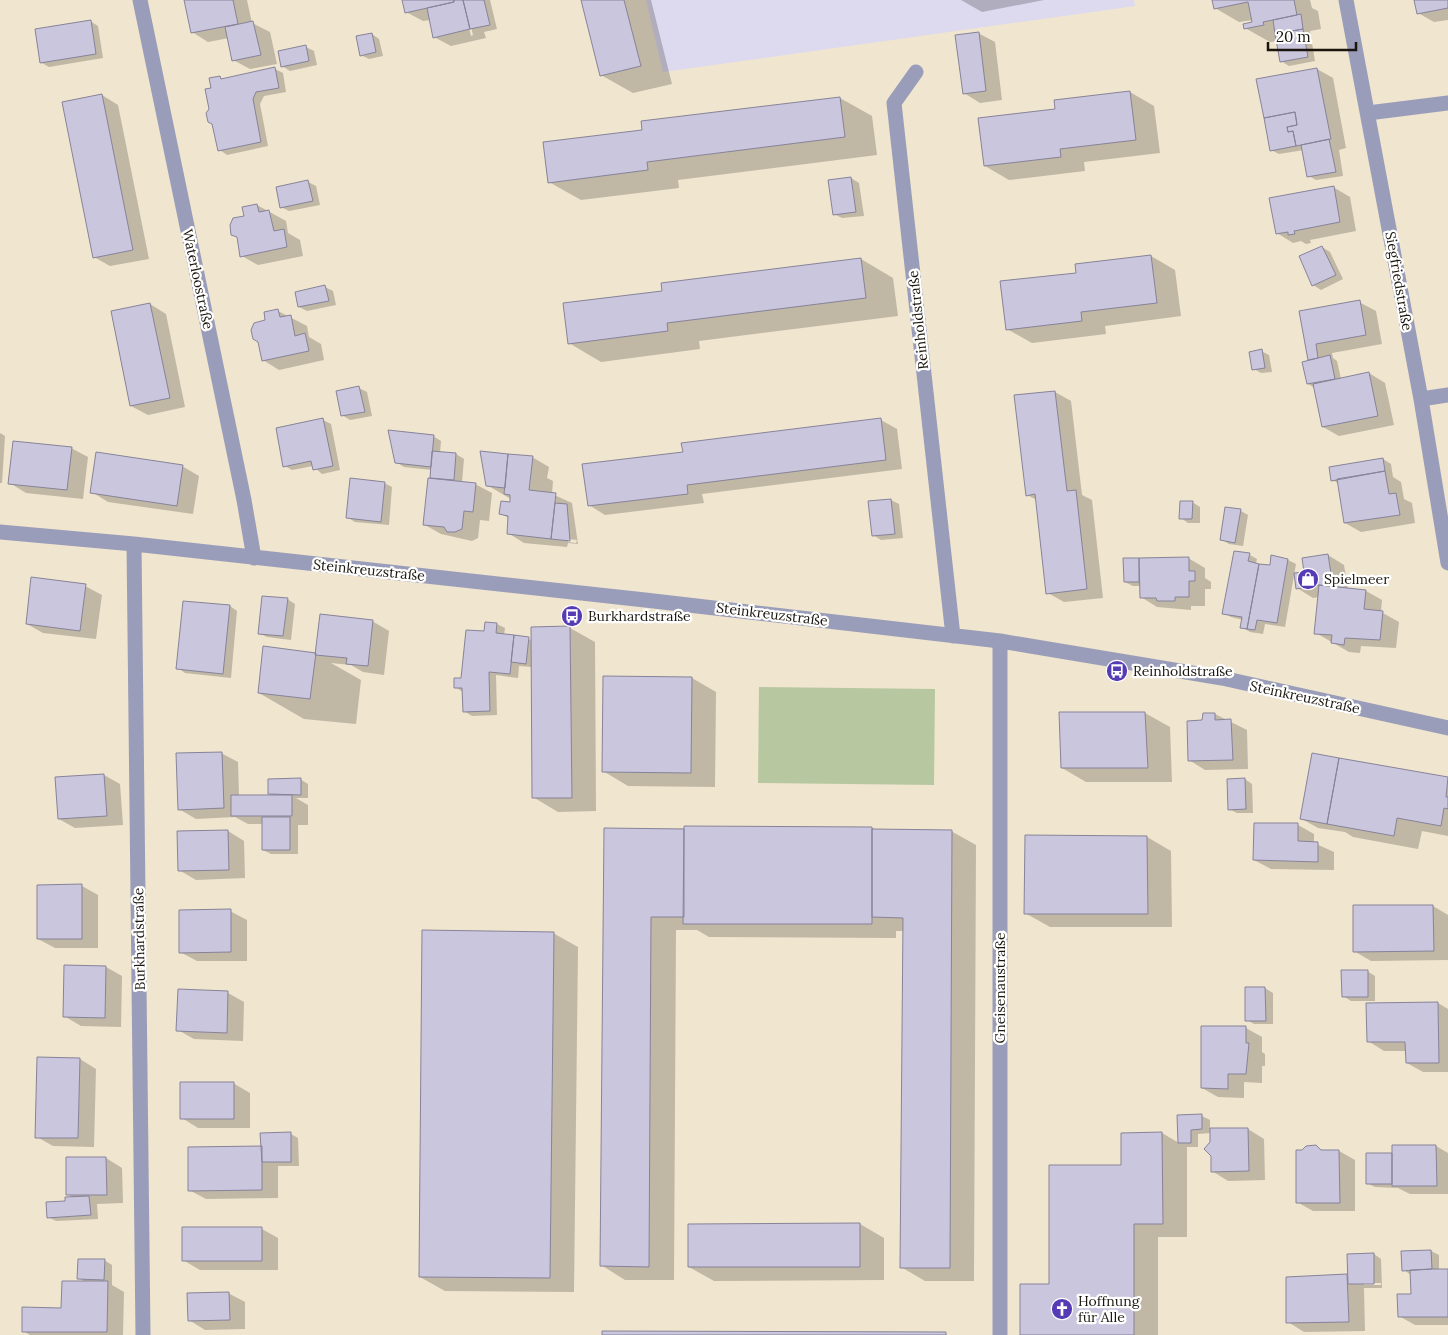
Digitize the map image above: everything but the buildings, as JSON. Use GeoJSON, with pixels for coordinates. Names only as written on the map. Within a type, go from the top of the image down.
{"type":"FeatureCollection","features":[{"type":"Feature","properties":{"kind":"street","name":"Waterloostraße"},"geometry":{"type":"LineString","coordinates":[[140,0],[244,500],[254,558]]}},
{"type":"Feature","properties":{"kind":"street","name":"Siegfriedstraße"},"geometry":{"type":"LineString","coordinates":[[1346,0],[1421,399],[1448,563]]}},
{"type":"Feature","properties":{"kind":"street","name":"Reinholdstraße"},"geometry":{"type":"LineString","coordinates":[[916,72],[894,103],[954,636]]}},
{"type":"Feature","properties":{"kind":"street"},"geometry":{"type":"LineString","coordinates":[[1368,113],[1448,102]]}},
{"type":"Feature","properties":{"kind":"street"},"geometry":{"type":"LineString","coordinates":[[1421,399],[1448,395]]}},
{"type":"Feature","properties":{"kind":"street","name":"Steinkreuzstraße"},"geometry":{"type":"LineString","coordinates":[[0,532],[134,544],[636,598],[1000,642],[1222,678],[1448,728]]}},
{"type":"Feature","properties":{"kind":"street","name":"Burkhardstraße"},"geometry":{"type":"LineString","coordinates":[[134,544],[144,1335]]}},
{"type":"Feature","properties":{"kind":"street","name":"Gneisenaustraße"},"geometry":{"type":"LineString","coordinates":[[1000,642],[1000,1335]]}},
{"type":"Feature","properties":{"kind":"shaded area"},"geometry":{"type":"Polygon","coordinates":[[[646,0],[1134,0],[1135,6],[663,72],[646,0]]]}},
{"type":"Feature","properties":{"kind":"green space"},"geometry":{"type":"Polygon","coordinates":[[[759,687],[935,689],[934,785],[758,783],[759,687]]]}},
{"type":"Feature","properties":{"kind":"place","name":"Spielmeer"},"geometry":{"type":"Point","coordinates":[1308,579]}},
{"type":"Feature","properties":{"kind":"place","name":"Burkhardstraße"},"geometry":{"type":"Point","coordinates":[572,616]}},
{"type":"Feature","properties":{"kind":"place","name":"Reinholdstraße"},"geometry":{"type":"Point","coordinates":[1117,671]}},
{"type":"Feature","properties":{"kind":"place","name":"Hoffnung für Alle"},"geometry":{"type":"Point","coordinates":[1062,1309]}}]}
